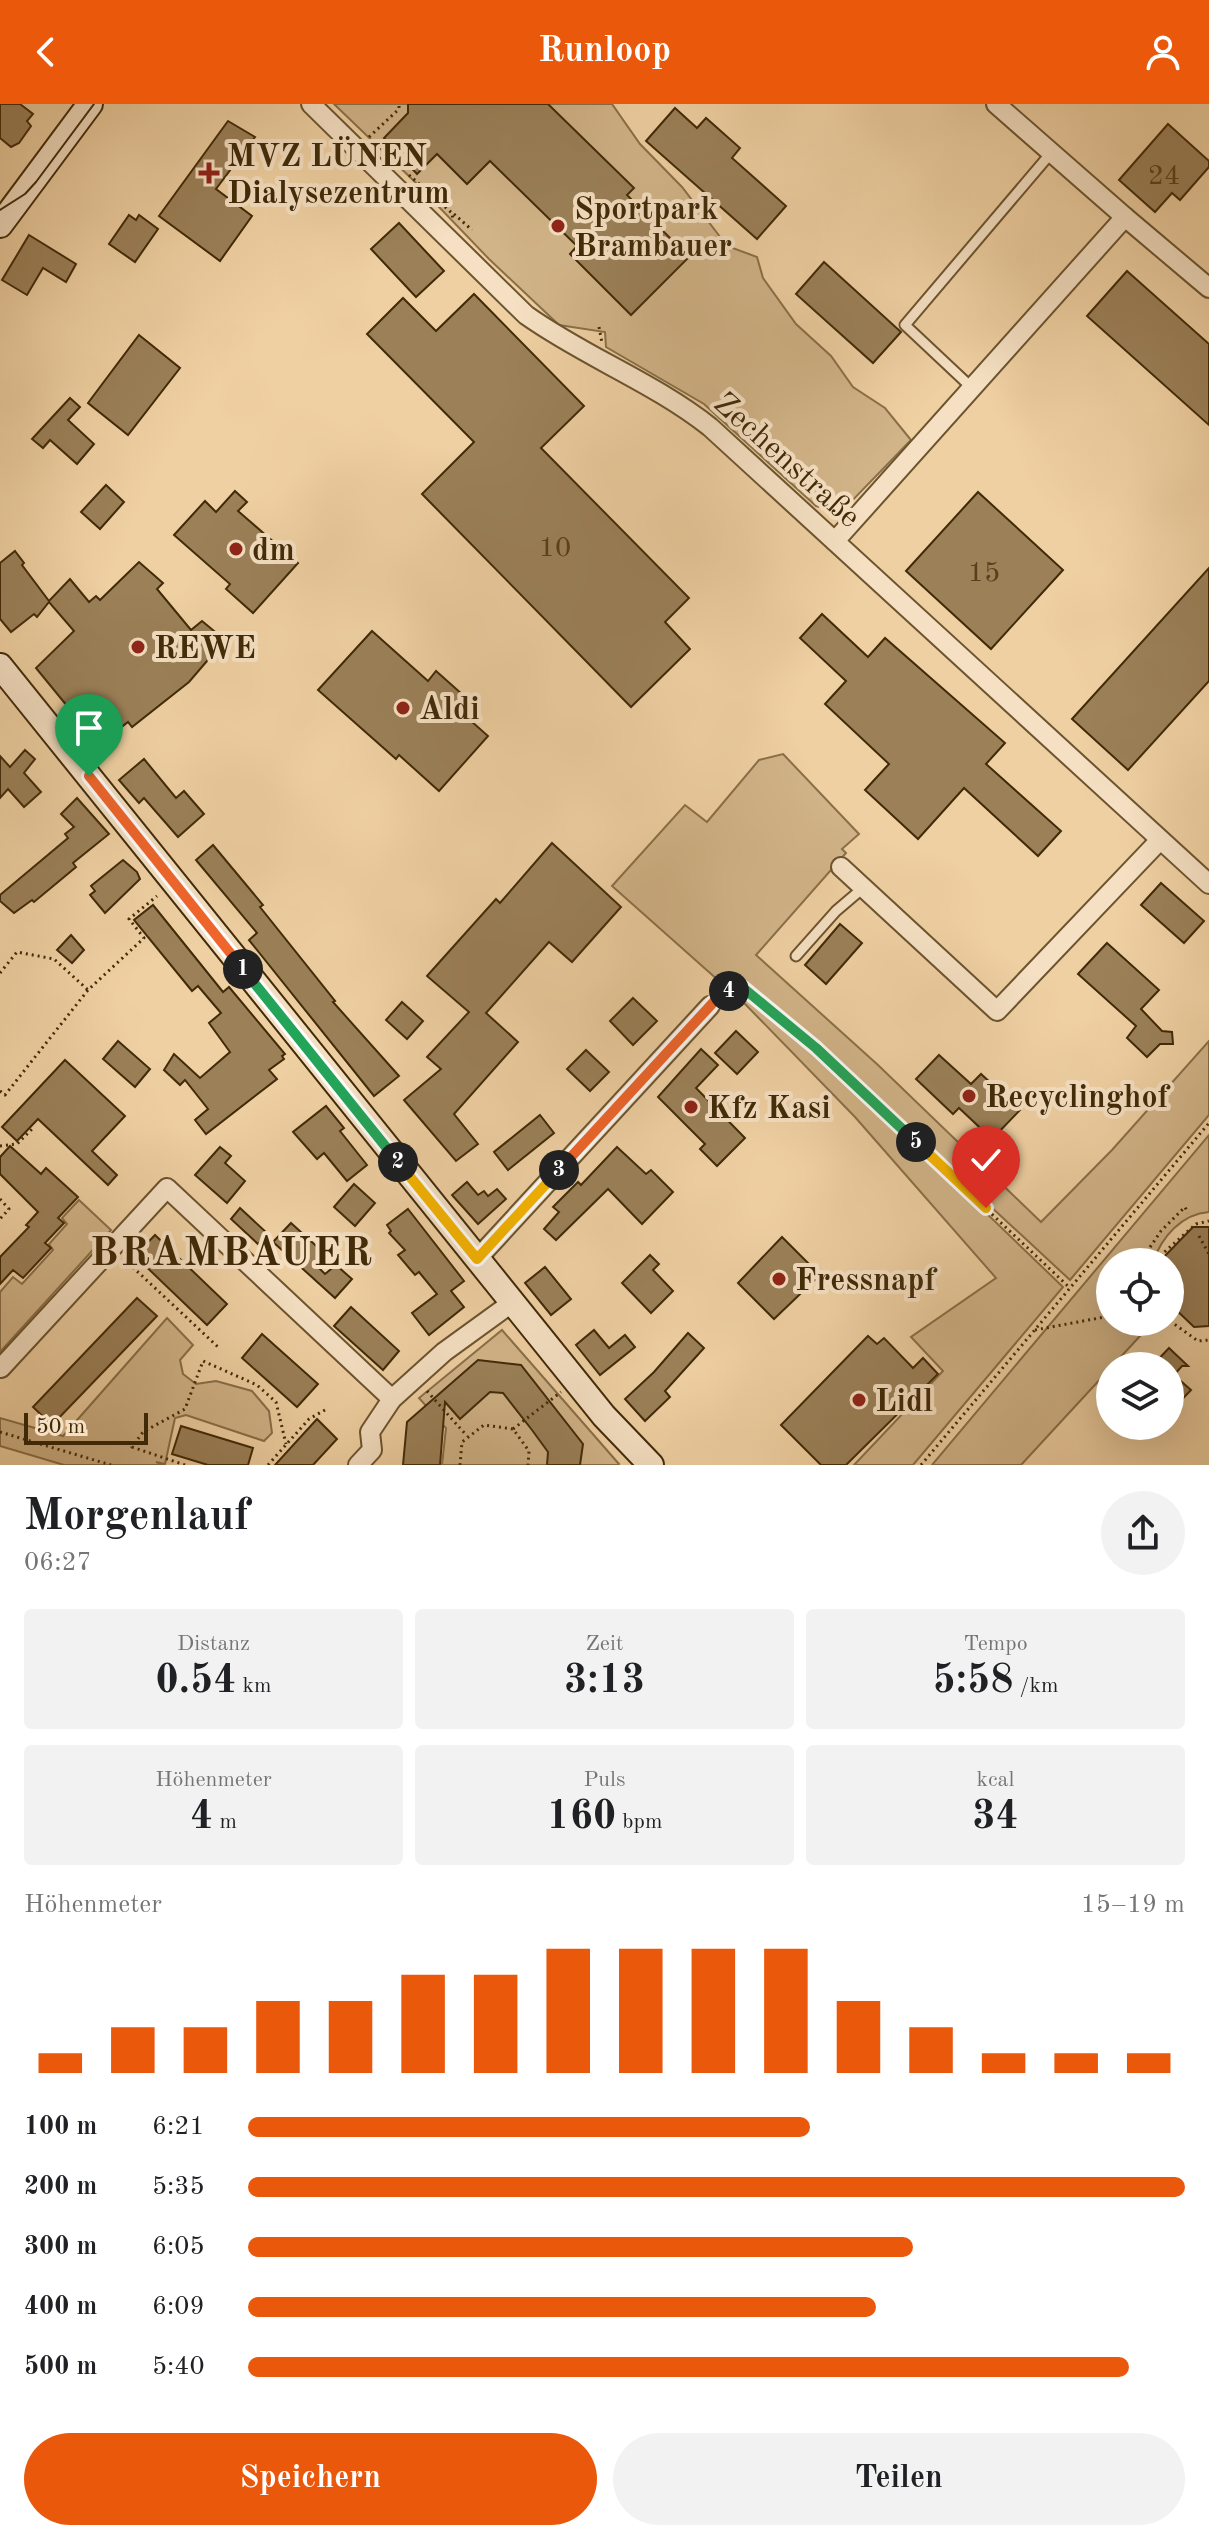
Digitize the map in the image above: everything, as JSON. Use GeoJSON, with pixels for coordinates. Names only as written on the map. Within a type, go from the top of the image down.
{"type":"FeatureCollection","features":[{"type":"Feature","properties":{"kind":"main road"},"geometry":{"type":"LineString","coordinates":[[0,225],[90,104]]}},
{"type":"Feature","properties":{"kind":"main road"},"geometry":{"type":"LineString","coordinates":[[0,666],[576,1381],[617,1431],[651,1465]]}},
{"type":"Feature","properties":{"kind":"street","name":"Zechenstraße"},"geometry":{"type":"LineString","coordinates":[[311,104],[526,315],[553,335],[647,383],[683,406],[1209,884]]}},
{"type":"Feature","properties":{"kind":"street"},"geometry":{"type":"LineString","coordinates":[[996,104],[1209,288]]}},
{"type":"Feature","properties":{"kind":"street"},"geometry":{"type":"LineString","coordinates":[[835,541],[1125,217]]}},
{"type":"Feature","properties":{"kind":"street"},"geometry":{"type":"LineString","coordinates":[[841,867],[997,1011],[1160,840]]}},
{"type":"Feature","properties":{"kind":"street"},"geometry":{"type":"LineString","coordinates":[[477,1259],[710,1006]]}},
{"type":"Feature","properties":{"kind":"street"},"geometry":{"type":"LineString","coordinates":[[1,1368],[167,1188],[392,1399]]}},
{"type":"Feature","properties":{"kind":"street"},"geometry":{"type":"LineString","coordinates":[[358,1465],[372,1450],[370,1432],[392,1399],[414,1376],[513,1302]]}},
{"type":"Feature","properties":{"kind":"lane"},"geometry":{"type":"LineString","coordinates":[[971,387],[905,325],[1051,152]]}},
{"type":"Feature","properties":{"kind":"lane"},"geometry":{"type":"LineString","coordinates":[[796,956],[836,911],[863,888]]}},
{"type":"Feature","properties":{"kind":"path"},"geometry":{"type":"LineString","coordinates":[[369,137],[399,109],[399,104]]}},
{"type":"Feature","properties":{"kind":"path"},"geometry":{"type":"LineString","coordinates":[[403,171],[419,180],[472,230]]}},
{"type":"Feature","properties":{"kind":"path"},"geometry":{"type":"LineString","coordinates":[[452,213],[455,247]]}},
{"type":"Feature","properties":{"kind":"path"},"geometry":{"type":"LineString","coordinates":[[0,1091],[5,1095],[88,990],[144,938],[129,919],[174,882]]}},
{"type":"Feature","properties":{"kind":"path"},"geometry":{"type":"LineString","coordinates":[[0,973],[17,952],[41,956],[54,959],[88,990]]}},
{"type":"Feature","properties":{"kind":"path"},"geometry":{"type":"LineString","coordinates":[[710,1006],[721,994],[742,987],[816,1048],[1070,1288]]}},
{"type":"Feature","properties":{"kind":"path"},"geometry":{"type":"LineString","coordinates":[[921,1465],[1209,1123]]}},
{"type":"Feature","properties":{"kind":"path"},"geometry":{"type":"LineString","coordinates":[[0,1146],[17,1144],[34,1127]]}},
{"type":"Feature","properties":{"kind":"path"},"geometry":{"type":"LineString","coordinates":[[0,1199],[9,1209],[0,1219]]}},
{"type":"Feature","properties":{"kind":"path"},"geometry":{"type":"LineString","coordinates":[[1149,1248],[1161,1231],[1185,1207],[1188,1213]]}},
{"type":"Feature","properties":{"kind":"path"},"geometry":{"type":"LineString","coordinates":[[1169,1248],[1196,1224],[1209,1221]]}},
{"type":"Feature","properties":{"kind":"path"},"geometry":{"type":"LineString","coordinates":[[1199,1236],[1209,1254]]}},
{"type":"Feature","properties":{"kind":"path"},"geometry":{"type":"LineString","coordinates":[[113,1248],[218,1347]]}},
{"type":"Feature","properties":{"kind":"path"},"geometry":{"type":"LineString","coordinates":[[1035,1330],[1096,1319]]}},
{"type":"Feature","properties":{"kind":"path"},"geometry":{"type":"LineString","coordinates":[[1184,1331],[1198,1341],[1209,1340]]}},
{"type":"Feature","properties":{"kind":"path"},"geometry":{"type":"LineString","coordinates":[[185,1465],[132,1447],[143,1432],[185,1409],[203,1361],[257,1385],[276,1402],[286,1444]]}},
{"type":"Feature","properties":{"kind":"path"},"geometry":{"type":"LineString","coordinates":[[414,1376],[467,1437]]}},
{"type":"Feature","properties":{"kind":"path"},"geometry":{"type":"LineString","coordinates":[[460,1465],[462,1442],[467,1437],[484,1425],[513,1429],[576,1381]]}},
{"type":"Feature","properties":{"kind":"path"},"geometry":{"type":"LineString","coordinates":[[268,1465],[309,1419],[325,1410]]}},
{"type":"Feature","properties":{"kind":"path"},"geometry":{"type":"LineString","coordinates":[[513,1429],[529,1451],[528,1465]]}},
{"type":"Feature","properties":{"kind":"path"},"geometry":{"type":"LineString","coordinates":[[0,1432],[111,1465]]}},
{"type":"Feature","properties":{"kind":"shaded area"},"geometry":{"type":"Polygon","coordinates":[[[334,104],[612,104],[640,144],[682,187],[727,246],[757,257],[763,278],[796,324],[831,356],[853,387],[885,408],[911,440],[846,507],[834,511],[816,506],[704,404],[606,347],[605,332],[559,325],[334,104]]]}},
{"type":"Feature","properties":{"kind":"shaded area"},"geometry":{"type":"Polygon","coordinates":[[[783,754],[859,834],[842,849],[846,853],[756,955],[878,1065],[1041,1222],[1112,1150],[1209,1041],[1209,1115],[1070,1280],[769,1001],[758,1003],[827,1060],[1063,1287],[913,1465],[854,1465],[943,1371],[911,1337],[996,1278],[855,1117],[746,1005],[612,886],[685,805],[707,822],[759,760],[783,754]]]}},
{"type":"Feature","properties":{"kind":"shaded area"},"geometry":{"type":"Polygon","coordinates":[[[1209,1135],[1209,1212],[1182,1222],[1160,1248],[1114,1248],[1209,1135]]]}},
{"type":"Feature","properties":{"kind":"shaded area"},"geometry":{"type":"Polygon","coordinates":[[[79,1200],[111,1230],[0,1352],[0,1292],[13,1277],[22,1284],[53,1250],[49,1244],[67,1224],[62,1218],[79,1200]]]}},
{"type":"Feature","properties":{"kind":"shaded area"},"geometry":{"type":"Polygon","coordinates":[[[1096,1270],[1096,1336],[1140,1336],[1125,1352],[1096,1352],[1096,1384],[1021,1465],[932,1465],[1096,1270]]]}},
{"type":"Feature","properties":{"kind":"shaded area"},"geometry":{"type":"Polygon","coordinates":[[[167,1318],[193,1345],[180,1360],[183,1374],[196,1384],[216,1381],[252,1391],[269,1411],[272,1433],[264,1441],[186,1415],[175,1418],[165,1464],[156,1462],[164,1465],[64,1465],[0,1446],[0,1418],[63,1436],[167,1318]]]}},
{"type":"Feature","properties":{"kind":"shaded area"},"geometry":{"type":"Polygon","coordinates":[[[502,1330],[618,1465],[442,1465],[446,1428],[419,1398],[502,1330]]]}},
{"type":"Feature","properties":{"kind":"building"},"geometry":{"type":"Polygon","coordinates":[[[0,104],[20,104],[33,114],[27,121],[31,126],[19,143],[11,147],[0,138],[0,104]]]}},
{"type":"Feature","properties":{"kind":"building"},"geometry":{"type":"Polygon","coordinates":[[[408,104],[548,104],[634,188],[627,195],[689,257],[631,315],[570,254],[577,246],[490,161],[467,184],[437,154],[417,174],[384,138],[408,113],[408,104]]]}},
{"type":"Feature","properties":{"kind":"building"},"geometry":{"type":"Polygon","coordinates":[[[675,108],[697,128],[706,118],[740,148],[732,158],[786,206],[757,239],[646,141],[675,108]]]}},
{"type":"Feature","properties":{"kind":"building"},"geometry":{"type":"Polygon","coordinates":[[[228,121],[255,137],[216,189],[252,216],[220,261],[159,216],[228,121]]]}},
{"type":"Feature","properties":{"kind":"building"},"geometry":{"type":"Polygon","coordinates":[[[1168,124],[1209,161],[1209,167],[1180,200],[1172,193],[1155,212],[1119,180],[1168,124]]]}},
{"type":"Feature","properties":{"kind":"building"},"geometry":{"type":"Polygon","coordinates":[[[129,215],[136,220],[139,215],[158,229],[135,262],[109,244],[129,215]]]}},
{"type":"Feature","properties":{"kind":"building"},"geometry":{"type":"Polygon","coordinates":[[[399,223],[444,271],[416,297],[371,249],[399,223]]]}},
{"type":"Feature","properties":{"kind":"building"},"geometry":{"type":"Polygon","coordinates":[[[29,235],[76,264],[66,282],[43,268],[27,295],[2,280],[29,235]]]}},
{"type":"Feature","properties":{"kind":"building"},"geometry":{"type":"Polygon","coordinates":[[[824,262],[901,332],[873,363],[796,294],[824,262]]]}},
{"type":"Feature","properties":{"kind":"building"},"geometry":{"type":"Polygon","coordinates":[[[1127,271],[1209,344],[1209,425],[1087,316],[1127,271]]]}},
{"type":"Feature","properties":{"kind":"building"},"geometry":{"type":"Polygon","coordinates":[[[474,294],[584,406],[541,448],[689,598],[665,622],[690,649],[631,707],[422,494],[474,442],[367,334],[403,298],[436,331],[474,294]]]}},
{"type":"Feature","properties":{"kind":"building"},"geometry":{"type":"Polygon","coordinates":[[[139,335],[180,368],[128,435],[88,403],[139,335]]]}},
{"type":"Feature","properties":{"kind":"building"},"geometry":{"type":"Polygon","coordinates":[[[70,398],[80,407],[68,420],[94,444],[77,464],[50,440],[43,448],[32,439],[70,398]]]}},
{"type":"Feature","properties":{"kind":"building"},"geometry":{"type":"Polygon","coordinates":[[[106,485],[124,502],[100,529],[81,512],[106,485]]]}},
{"type":"Feature","properties":{"kind":"building","name":"dm"},"geometry":{"type":"Polygon","coordinates":[[[235,491],[247,502],[238,511],[298,563],[253,613],[226,589],[230,584],[174,535],[205,501],[216,512],[235,491]]]}},
{"type":"Feature","properties":{"kind":"building"},"geometry":{"type":"Polygon","coordinates":[[[978,492],[1063,570],[991,649],[906,571],[978,492]]]}},
{"type":"Feature","properties":{"kind":"building","name":"REWE"},"geometry":{"type":"Polygon","coordinates":[[[15,551],[49,601],[70,579],[89,602],[96,596],[100,600],[139,562],[163,583],[157,589],[191,630],[202,621],[225,640],[189,682],[132,727],[128,722],[99,745],[36,668],[74,631],[49,602],[37,617],[34,614],[11,632],[0,619],[0,563],[15,551]]]}},
{"type":"Feature","properties":{"kind":"building"},"geometry":{"type":"Polygon","coordinates":[[[1209,568],[1209,681],[1128,770],[1072,719],[1209,568]]]}},
{"type":"Feature","properties":{"kind":"building"},"geometry":{"type":"Polygon","coordinates":[[[822,614],[868,657],[885,638],[1005,743],[986,764],[1061,831],[1038,856],[964,788],[918,839],[865,790],[889,764],[825,704],[846,681],[800,638],[822,614]]]}},
{"type":"Feature","properties":{"kind":"building","name":"Aldi"},"geometry":{"type":"Polygon","coordinates":[[[372,631],[428,681],[436,671],[472,703],[462,713],[488,736],[439,791],[399,755],[396,759],[318,690],[372,631]]]}},
{"type":"Feature","properties":{"kind":"building"},"geometry":{"type":"Polygon","coordinates":[[[25,750],[35,759],[24,773],[41,792],[24,807],[8,789],[0,798],[0,756],[10,767],[25,750]]]}},
{"type":"Feature","properties":{"kind":"building"},"geometry":{"type":"Polygon","coordinates":[[[144,759],[176,798],[184,791],[204,814],[178,837],[144,798],[139,803],[119,780],[144,759]]]}},
{"type":"Feature","properties":{"kind":"building"},"geometry":{"type":"Polygon","coordinates":[[[77,798],[109,834],[73,863],[76,867],[34,902],[32,900],[14,913],[0,901],[0,895],[68,838],[65,834],[74,827],[61,814],[77,798]]]}},
{"type":"Feature","properties":{"kind":"building"},"geometry":{"type":"Polygon","coordinates":[[[552,843],[621,907],[572,962],[549,942],[486,1013],[518,1042],[454,1114],[478,1144],[456,1161],[404,1100],[441,1069],[427,1057],[469,1012],[427,976],[496,899],[500,903],[552,843]]]}},
{"type":"Feature","properties":{"kind":"building"},"geometry":{"type":"Polygon","coordinates":[[[213,845],[263,905],[260,907],[333,1002],[399,1076],[374,1096],[249,940],[257,933],[196,860],[213,845]]]}},
{"type":"Feature","properties":{"kind":"building"},"geometry":{"type":"Polygon","coordinates":[[[123,860],[137,872],[140,879],[105,913],[90,895],[95,891],[91,886],[123,860]]]}},
{"type":"Feature","properties":{"kind":"building"},"geometry":{"type":"Polygon","coordinates":[[[1161,883],[1204,921],[1184,943],[1141,905],[1161,883]]]}},
{"type":"Feature","properties":{"kind":"building"},"geometry":{"type":"Polygon","coordinates":[[[153,905],[223,992],[229,987],[285,1054],[282,1056],[284,1059],[269,1070],[277,1079],[206,1134],[195,1120],[208,1109],[185,1080],[180,1085],[164,1070],[174,1054],[200,1078],[230,1052],[209,1023],[221,1013],[198,986],[192,991],[134,920],[153,905]]]}},
{"type":"Feature","properties":{"kind":"building"},"geometry":{"type":"Polygon","coordinates":[[[840,924],[862,943],[826,984],[805,965],[840,924]]]}},
{"type":"Feature","properties":{"kind":"building"},"geometry":{"type":"Polygon","coordinates":[[[71,935],[84,950],[72,963],[57,950],[71,935]]]}},
{"type":"Feature","properties":{"kind":"building"},"geometry":{"type":"Polygon","coordinates":[[[1107,943],[1159,990],[1141,1009],[1162,1031],[1172,1032],[1173,1044],[1160,1044],[1147,1057],[1127,1038],[1136,1026],[1078,974],[1107,943]]]}},
{"type":"Feature","properties":{"kind":"building"},"geometry":{"type":"Polygon","coordinates":[[[633,998],[657,1021],[633,1045],[610,1021],[633,998]]]}},
{"type":"Feature","properties":{"kind":"building"},"geometry":{"type":"Polygon","coordinates":[[[402,1002],[423,1021],[407,1039],[386,1020],[402,1002]]]}},
{"type":"Feature","properties":{"kind":"building"},"geometry":{"type":"Polygon","coordinates":[[[736,1031],[758,1052],[737,1074],[715,1053],[736,1031]]]}},
{"type":"Feature","properties":{"kind":"building"},"geometry":{"type":"Polygon","coordinates":[[[118,1041],[150,1069],[135,1087],[103,1059],[118,1041]]]}},
{"type":"Feature","properties":{"kind":"building"},"geometry":{"type":"Polygon","coordinates":[[[701,1049],[718,1065],[696,1088],[745,1138],[717,1166],[700,1149],[705,1144],[658,1097],[701,1049]]]}},
{"type":"Feature","properties":{"kind":"building"},"geometry":{"type":"Polygon","coordinates":[[[586,1050],[609,1072],[590,1091],[567,1069],[586,1050]]]}},
{"type":"Feature","properties":{"kind":"building","name":"Recyclinghof"},"geometry":{"type":"Polygon","coordinates":[[[939,1055],[971,1084],[981,1074],[1020,1110],[992,1139],[959,1108],[953,1114],[916,1079],[939,1055]]]}},
{"type":"Feature","properties":{"kind":"building"},"geometry":{"type":"Polygon","coordinates":[[[65,1060],[125,1116],[92,1151],[117,1175],[108,1185],[38,1119],[17,1141],[2,1127],[65,1060]]]}},
{"type":"Feature","properties":{"kind":"building"},"geometry":{"type":"Polygon","coordinates":[[[326,1106],[344,1128],[340,1131],[367,1165],[347,1181],[324,1153],[317,1159],[293,1132],[326,1106]]]}},
{"type":"Feature","properties":{"kind":"building"},"geometry":{"type":"Polygon","coordinates":[[[540,1115],[554,1133],[508,1170],[494,1152],[540,1115]]]}},
{"type":"Feature","properties":{"kind":"building"},"geometry":{"type":"Polygon","coordinates":[[[10,1146],[41,1174],[46,1168],[78,1197],[58,1218],[64,1223],[45,1243],[51,1248],[23,1278],[13,1270],[0,1284],[0,1257],[29,1227],[26,1225],[38,1212],[0,1174],[0,1157],[10,1146]]]}},
{"type":"Feature","properties":{"kind":"building"},"geometry":{"type":"Polygon","coordinates":[[[220,1147],[231,1156],[225,1163],[245,1181],[227,1203],[195,1175],[220,1147]]]}},
{"type":"Feature","properties":{"kind":"building"},"geometry":{"type":"Polygon","coordinates":[[[617,1147],[646,1174],[651,1170],[673,1192],[642,1224],[608,1189],[556,1240],[544,1229],[559,1212],[553,1207],[578,1182],[581,1185],[617,1147]]]}},
{"type":"Feature","properties":{"kind":"building"},"geometry":{"type":"Polygon","coordinates":[[[467,1182],[478,1195],[484,1191],[488,1196],[497,1189],[506,1199],[478,1224],[452,1195],[467,1182]]]}},
{"type":"Feature","properties":{"kind":"building"},"geometry":{"type":"Polygon","coordinates":[[[354,1184],[375,1203],[355,1226],[334,1207],[354,1184]]]}},
{"type":"Feature","properties":{"kind":"building"},"geometry":{"type":"Polygon","coordinates":[[[240,1208],[268,1234],[258,1244],[231,1219],[240,1208]]]}},
{"type":"Feature","properties":{"kind":"building"},"geometry":{"type":"Polygon","coordinates":[[[408,1209],[464,1281],[451,1291],[464,1307],[429,1335],[412,1313],[437,1294],[419,1272],[415,1275],[398,1255],[405,1250],[389,1233],[391,1231],[387,1225],[408,1209]]]}},
{"type":"Feature","properties":{"kind":"building"},"geometry":{"type":"Polygon","coordinates":[[[291,1223],[325,1254],[318,1267],[325,1274],[336,1265],[352,1279],[335,1298],[273,1242],[291,1223]]]}},
{"type":"Feature","properties":{"kind":"building"},"geometry":{"type":"Polygon","coordinates":[[[1193,1227],[1209,1227],[1209,1326],[1194,1327],[1184,1317],[1184,1248],[1173,1248],[1193,1227]]]}},
{"type":"Feature","properties":{"kind":"building"},"geometry":{"type":"Polygon","coordinates":[[[155,1235],[227,1304],[207,1325],[135,1256],[155,1235]]]}},
{"type":"Feature","properties":{"kind":"building","name":"Fressnapf"},"geometry":{"type":"Polygon","coordinates":[[[782,1237],[820,1275],[774,1319],[738,1283],[782,1237]]]}},
{"type":"Feature","properties":{"kind":"building"},"geometry":{"type":"Polygon","coordinates":[[[650,1255],[659,1264],[653,1270],[673,1291],[651,1313],[622,1283],[650,1255]]]}},
{"type":"Feature","properties":{"kind":"building"},"geometry":{"type":"Polygon","coordinates":[[[545,1267],[571,1299],[551,1315],[525,1283],[545,1267]]]}},
{"type":"Feature","properties":{"kind":"building"},"geometry":{"type":"Polygon","coordinates":[[[137,1298],[157,1316],[52,1425],[33,1407],[137,1298]]]}},
{"type":"Feature","properties":{"kind":"building"},"geometry":{"type":"Polygon","coordinates":[[[351,1307],[399,1351],[383,1370],[334,1326],[351,1307]]]}},
{"type":"Feature","properties":{"kind":"building"},"geometry":{"type":"Polygon","coordinates":[[[594,1330],[609,1348],[625,1335],[635,1347],[600,1375],[576,1345],[594,1330]]]}},
{"type":"Feature","properties":{"kind":"building"},"geometry":{"type":"Polygon","coordinates":[[[688,1333],[704,1348],[665,1391],[670,1397],[645,1421],[625,1399],[688,1333]]]}},
{"type":"Feature","properties":{"kind":"building"},"geometry":{"type":"Polygon","coordinates":[[[262,1334],[318,1384],[297,1407],[242,1358],[262,1334]]]}},
{"type":"Feature","properties":{"kind":"building","name":"Lidl"},"geometry":{"type":"Polygon","coordinates":[[[868,1336],[877,1344],[884,1338],[913,1368],[923,1358],[938,1374],[846,1465],[821,1465],[781,1425],[868,1336]]]}},
{"type":"Feature","properties":{"kind":"building"},"geometry":{"type":"Polygon","coordinates":[[[478,1360],[521,1365],[583,1444],[580,1465],[547,1465],[548,1452],[532,1430],[503,1393],[490,1392],[460,1419],[445,1402],[440,1465],[403,1465],[407,1422],[478,1360]]]}},
{"type":"Feature","properties":{"kind":"building"},"geometry":{"type":"Polygon","coordinates":[[[1184,1384],[1191,1390],[1184,1397],[1184,1384]]]}},
{"type":"Feature","properties":{"kind":"building"},"geometry":{"type":"Polygon","coordinates":[[[317,1419],[337,1439],[313,1465],[275,1465],[317,1419]]]}},
{"type":"Feature","properties":{"kind":"building"},"geometry":{"type":"Polygon","coordinates":[[[181,1426],[253,1448],[248,1465],[208,1465],[172,1454],[181,1426]]]}},
{"type":"Feature","properties":{"kind":"tram line"},"geometry":{"type":"LineString","coordinates":[[0,210],[25,194],[36,182],[94,104]]}},
{"type":"Feature","properties":{"kind":"place","name":"MVZ LÜNEN Dialysezentrum"},"geometry":{"type":"Point","coordinates":[209,173]}},
{"type":"Feature","properties":{"kind":"place","name":"Sportpark Brambauer"},"geometry":{"type":"Point","coordinates":[558,226]}},
{"type":"Feature","properties":{"kind":"place","name":"dm"},"geometry":{"type":"Point","coordinates":[236,549]}},
{"type":"Feature","properties":{"kind":"place","name":"REWE"},"geometry":{"type":"Point","coordinates":[138,647]}},
{"type":"Feature","properties":{"kind":"place","name":"Aldi"},"geometry":{"type":"Point","coordinates":[403,708]}},
{"type":"Feature","properties":{"kind":"place","name":"Recyclinghof"},"geometry":{"type":"Point","coordinates":[969,1096]}},
{"type":"Feature","properties":{"kind":"place","name":"Kfz Kasi"},"geometry":{"type":"Point","coordinates":[691,1107]}},
{"type":"Feature","properties":{"kind":"place","name":"Fressnapf"},"geometry":{"type":"Point","coordinates":[779,1279]}},
{"type":"Feature","properties":{"kind":"place","name":"Lidl"},"geometry":{"type":"Point","coordinates":[859,1400]}},
{"type":"Feature","properties":{"kind":"district","name":"BRAMBAUER"},"geometry":{"type":"Point","coordinates":[232,1251]}},
{"type":"Feature","properties":{"kind":"route"},"geometry":{"type":"LineString","coordinates":[[89,776],[477,1259],[721,994],[742,987],[816,1048],[986,1208]]}}]}
